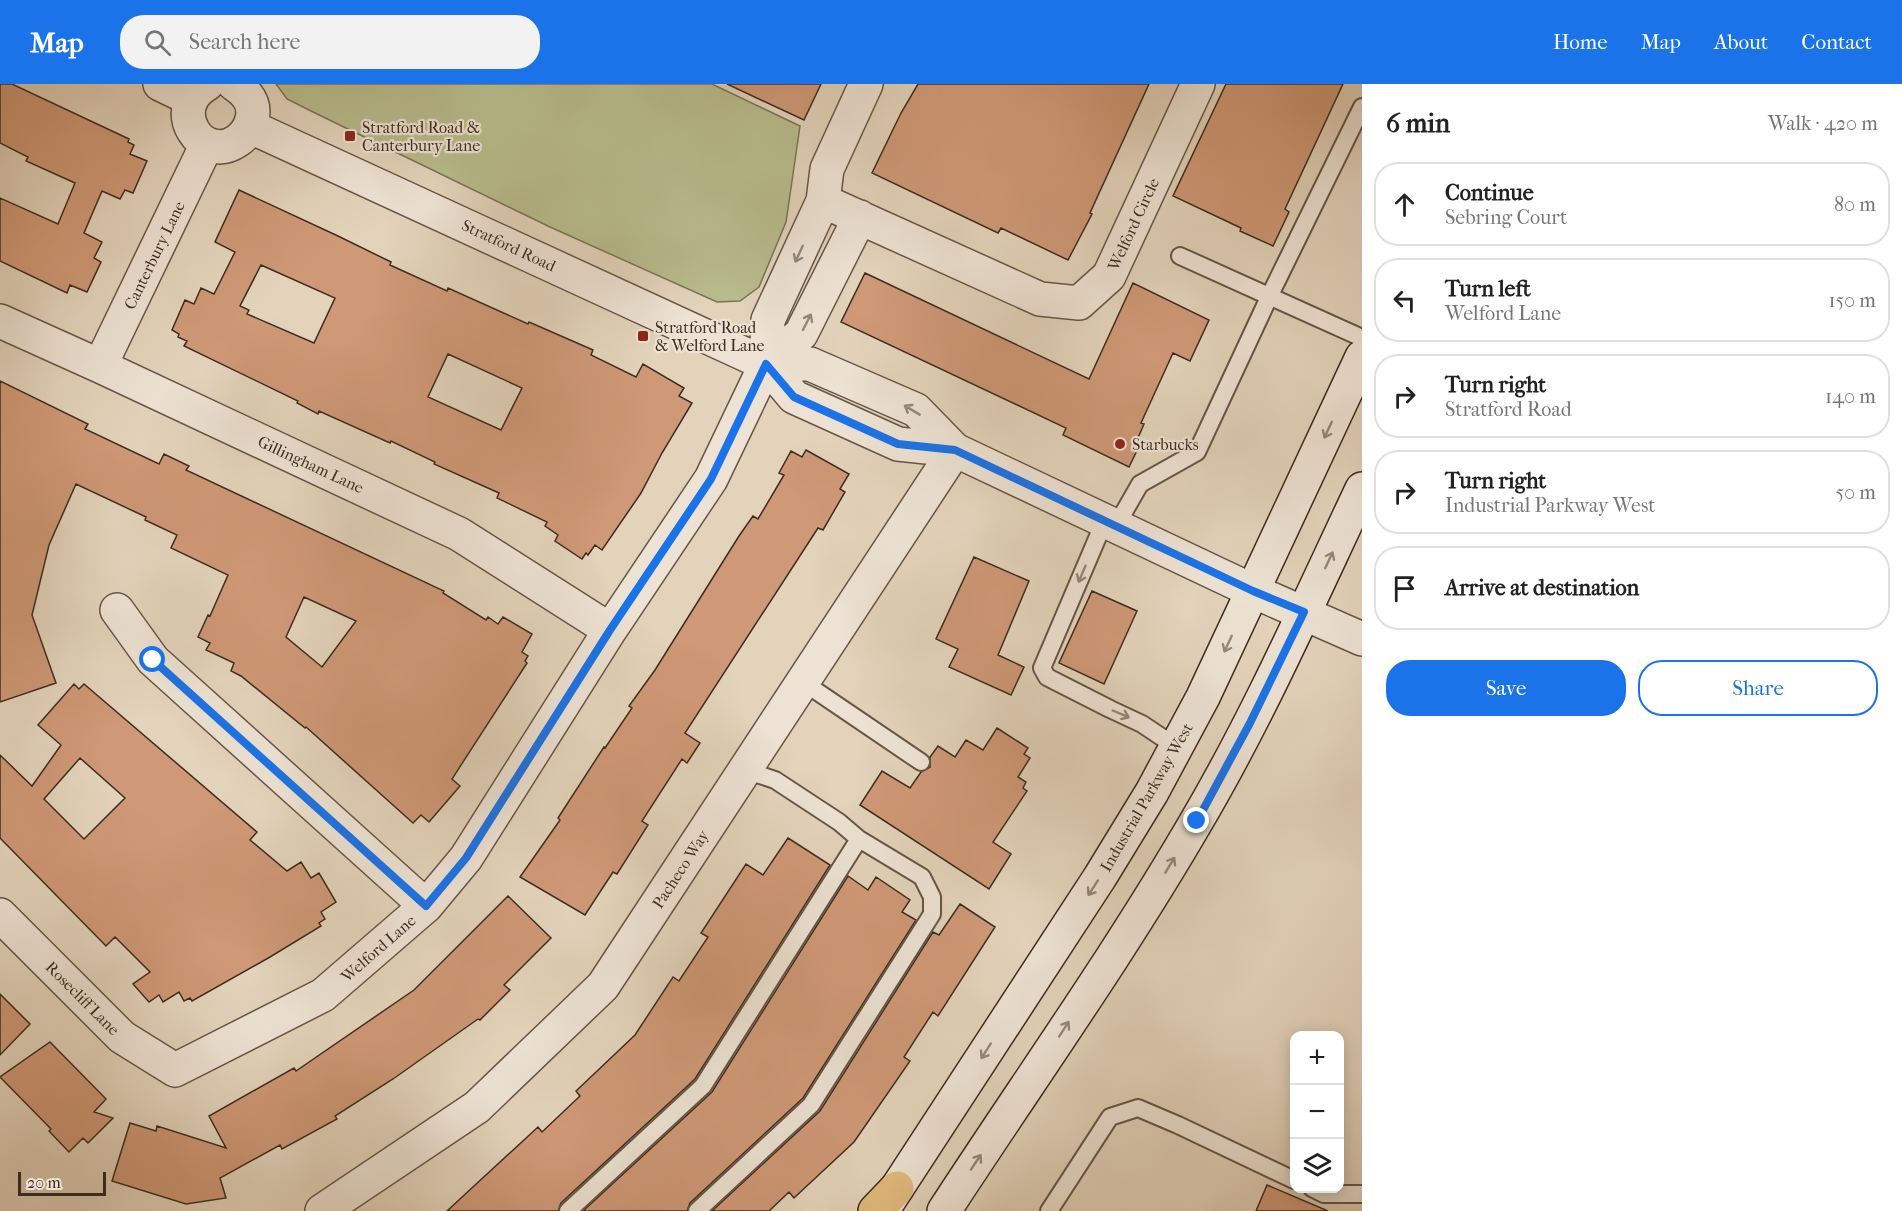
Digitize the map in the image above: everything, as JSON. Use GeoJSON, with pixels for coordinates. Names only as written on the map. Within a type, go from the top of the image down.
{"type":"FeatureCollection","features":[{"type":"Feature","properties":{"kind":"highway"},"geometry":{"type":"LineString","coordinates":[[876,1211],[890,1199]]}},
{"type":"Feature","properties":{"kind":"street"},"geometry":{"type":"LineString","coordinates":[[160,84],[199,91],[188,111],[190,125],[196,136],[207,144],[220,147],[232,144],[243,137],[250,127],[253,114],[251,102],[245,92],[234,84]]}},
{"type":"Feature","properties":{"kind":"street"},"geometry":{"type":"LineString","coordinates":[[766,364],[768,320],[823,201],[826,169],[866,84]]}},
{"type":"Feature","properties":{"kind":"street","name":"Welford Circle"},"geometry":{"type":"LineString","coordinates":[[823,201],[1040,299],[1079,303],[1109,276],[1198,84]]}},
{"type":"Feature","properties":{"kind":"street","name":"Stratford Road"},"geometry":{"type":"LineString","coordinates":[[250,127],[766,364],[810,364],[916,410],[955,450],[1253,591],[1362,639]]}},
{"type":"Feature","properties":{"kind":"street","name":"Canterbury Lane"},"geometry":{"type":"LineString","coordinates":[[100,366],[207,144]]}},
{"type":"Feature","properties":{"kind":"street"},"geometry":{"type":"LineString","coordinates":[[766,364],[801,333],[860,217]]}},
{"type":"Feature","properties":{"kind":"street","name":"Gillingham Lane"},"geometry":{"type":"LineString","coordinates":[[0,321],[459,534],[610,630]]}},
{"type":"Feature","properties":{"kind":"street","name":"Industrial Parkway West"},"geometry":{"type":"LineString","coordinates":[[890,1199],[1100,877],[1152,792],[1203,697],[1362,357]]}},
{"type":"Feature","properties":{"kind":"street","name":"Welford Lane"},"geometry":{"type":"LineString","coordinates":[[175,1070],[323,995],[426,906],[466,858],[610,630],[711,479],[766,364]]}},
{"type":"Feature","properties":{"kind":"street","name":"Pacheco Way"},"geometry":{"type":"LineString","coordinates":[[322,1211],[477,1107],[603,986],[955,450]]}},
{"type":"Feature","properties":{"kind":"street"},"geometry":{"type":"LineString","coordinates":[[944,1211],[1141,912],[1197,821],[1250,723],[1362,489]]}},
{"type":"Feature","properties":{"kind":"street"},"geometry":{"type":"LineString","coordinates":[[117,610],[153,660],[426,906]]}},
{"type":"Feature","properties":{"kind":"street","name":"Rosecliff Lane"},"geometry":{"type":"LineString","coordinates":[[0,915],[122,1037],[175,1070]]}},
{"type":"Feature","properties":{"kind":"lane"},"geometry":{"type":"LineString","coordinates":[[1175,746],[1142,723],[1047,677],[1042,668],[1111,523],[1140,484],[1197,452],[1270,295],[1362,107]]}},
{"type":"Feature","properties":{"kind":"lane"},"geometry":{"type":"LineString","coordinates":[[1180,256],[1362,338]]}},
{"type":"Feature","properties":{"kind":"lane"},"geometry":{"type":"LineString","coordinates":[[803,682],[921,762]]}},
{"type":"Feature","properties":{"kind":"lane"},"geometry":{"type":"LineString","coordinates":[[697,1211],[811,1105],[932,914],[933,897],[922,877],[859,840],[839,822],[775,780],[745,770]]}},
{"type":"Feature","properties":{"kind":"lane"},"geometry":{"type":"LineString","coordinates":[[568,1211],[703,1086],[859,840]]}},
{"type":"Feature","properties":{"kind":"lane"},"geometry":{"type":"LineString","coordinates":[[1049,1211],[1110,1117],[1138,1108],[1290,1178]]}},
{"type":"Feature","properties":{"kind":"lane"},"geometry":{"type":"LineString","coordinates":[[1322,1193],[1362,1194]]}},
{"type":"Feature","properties":{"kind":"green space"},"geometry":{"type":"Polygon","coordinates":[[[276,84],[712,84],[800,126],[786,222],[759,287],[740,301],[717,302],[550,227],[313,112],[287,99],[276,84]]]}},
{"type":"Feature","properties":{"kind":"building"},"geometry":{"type":"Polygon","coordinates":[[[0,84],[12,84],[129,139],[128,142],[134,145],[130,154],[147,161],[133,193],[125,190],[120,199],[102,191],[84,233],[102,242],[94,258],[101,262],[87,292],[70,285],[67,293],[0,261],[0,198],[58,224],[75,183],[26,161],[28,157],[0,143],[0,84]]]}},
{"type":"Feature","properties":{"kind":"building"},"geometry":{"type":"Polygon","coordinates":[[[727,84],[821,84],[804,120],[727,84]]]}},
{"type":"Feature","properties":{"kind":"building"},"geometry":{"type":"Polygon","coordinates":[[[918,84],[1149,84],[1090,213],[1092,214],[1068,260],[1001,228],[998,233],[872,173],[918,84]]]}},
{"type":"Feature","properties":{"kind":"building"},"geometry":{"type":"Polygon","coordinates":[[[1226,84],[1343,84],[1285,209],[1289,212],[1273,246],[1173,196],[1226,84]]]}},
{"type":"Feature","properties":{"kind":"building"},"geometry":{"type":"Polygon","coordinates":[[[239,190],[338,236],[391,262],[390,265],[447,291],[448,288],[593,350],[591,355],[636,377],[643,364],[684,388],[679,396],[692,403],[641,493],[602,550],[595,545],[582,559],[555,541],[558,535],[545,526],[547,522],[497,498],[499,493],[434,464],[435,462],[391,441],[390,443],[319,411],[318,414],[297,403],[298,401],[184,346],[187,341],[178,337],[179,334],[172,330],[185,300],[194,304],[201,288],[214,294],[235,252],[215,242],[239,190]],[[261,265],[240,306],[249,310],[247,314],[314,343],[335,298],[261,265]],[[448,354],[428,397],[501,430],[522,388],[448,354]]]}},
{"type":"Feature","properties":{"kind":"building"},"geometry":{"type":"Polygon","coordinates":[[[865,273],[1089,379],[1133,283],[1209,320],[1190,361],[1173,353],[1141,423],[1144,424],[1138,438],[1142,440],[1129,467],[1063,435],[1066,428],[841,322],[865,273]]]}},
{"type":"Feature","properties":{"kind":"building"},"geometry":{"type":"Polygon","coordinates":[[[0,381],[88,424],[85,429],[159,464],[164,454],[189,466],[186,470],[444,591],[443,593],[486,620],[488,617],[498,624],[503,617],[532,634],[522,652],[528,656],[525,661],[527,663],[452,779],[460,786],[429,822],[421,815],[413,823],[306,727],[241,676],[231,671],[234,663],[206,650],[210,643],[198,637],[228,575],[171,548],[177,535],[145,520],[146,517],[76,484],[49,545],[32,615],[56,683],[0,702],[0,381]],[[304,597],[286,637],[322,667],[356,621],[304,597]]]}},
{"type":"Feature","properties":{"kind":"building"},"geometry":{"type":"Polygon","coordinates":[[[806,450],[849,474],[840,489],[845,492],[823,530],[818,528],[685,733],[700,743],[687,763],[682,759],[642,821],[648,825],[617,874],[613,872],[585,915],[520,877],[560,820],[558,818],[632,708],[629,706],[655,670],[739,536],[753,516],[758,519],[784,475],[779,473],[791,451],[802,457],[806,450]]]}},
{"type":"Feature","properties":{"kind":"building"},"geometry":{"type":"Polygon","coordinates":[[[974,557],[1029,581],[998,655],[1024,667],[1011,695],[949,667],[958,649],[936,639],[974,557]]]}},
{"type":"Feature","properties":{"kind":"building"},"geometry":{"type":"Polygon","coordinates":[[[1092,591],[1137,611],[1104,684],[1059,663],[1092,591]]]}},
{"type":"Feature","properties":{"kind":"building"},"geometry":{"type":"Polygon","coordinates":[[[74,684],[79,689],[84,684],[257,832],[250,840],[287,871],[301,862],[311,878],[319,873],[336,902],[321,912],[325,919],[319,923],[321,926],[192,1001],[190,998],[184,1001],[179,992],[163,1002],[159,995],[149,1002],[133,984],[150,972],[115,937],[106,946],[0,838],[0,755],[32,786],[61,745],[38,725],[74,684]],[[80,758],[44,799],[84,839],[125,798],[80,758]]]}},
{"type":"Feature","properties":{"kind":"building"},"geometry":{"type":"Polygon","coordinates":[[[997,728],[1028,748],[1024,754],[1030,758],[1018,777],[1026,782],[1023,788],[1027,791],[993,842],[1011,854],[989,889],[860,805],[882,771],[910,788],[921,772],[930,767],[930,757],[938,746],[955,757],[966,740],[983,750],[997,728]]]}},
{"type":"Feature","properties":{"kind":"building"},"geometry":{"type":"Polygon","coordinates":[[[788,838],[830,865],[695,1079],[561,1203],[558,1211],[447,1211],[538,1127],[542,1132],[580,1096],[576,1091],[635,1035],[673,977],[679,981],[708,937],[701,933],[746,864],[763,875],[788,838]]]}},
{"type":"Feature","properties":{"kind":"building"},"geometry":{"type":"Polygon","coordinates":[[[848,876],[868,890],[876,877],[910,900],[902,912],[916,920],[803,1098],[690,1203],[687,1211],[583,1211],[712,1092],[848,876]]]}},
{"type":"Feature","properties":{"kind":"building"},"geometry":{"type":"Polygon","coordinates":[[[508,896],[551,938],[504,985],[510,990],[480,1020],[478,1019],[393,1079],[335,1116],[337,1119],[282,1149],[280,1145],[220,1178],[226,1198],[186,1204],[112,1181],[130,1123],[156,1131],[157,1126],[226,1148],[209,1116],[294,1068],[296,1071],[414,990],[508,896]]]}},
{"type":"Feature","properties":{"kind":"building"},"geometry":{"type":"Polygon","coordinates":[[[960,904],[995,927],[938,1016],[933,1012],[904,1057],[910,1061],[854,1142],[794,1198],[789,1192],[769,1211],[712,1211],[820,1111],[933,932],[939,935],[960,904]]]}},
{"type":"Feature","properties":{"kind":"building"},"geometry":{"type":"Polygon","coordinates":[[[0,994],[30,1024],[0,1055],[0,994]]]}},
{"type":"Feature","properties":{"kind":"building"},"geometry":{"type":"Polygon","coordinates":[[[50,1042],[106,1099],[94,1112],[113,1118],[88,1143],[83,1138],[69,1152],[49,1131],[51,1129],[0,1077],[50,1042]]]}},
{"type":"Feature","properties":{"kind":"building"},"geometry":{"type":"Polygon","coordinates":[[[1267,1185],[1328,1211],[1256,1211],[1267,1185]]]}},
{"type":"Feature","properties":{"kind":"place","name":"Stratford Road & Canterbury Lane"},"geometry":{"type":"Point","coordinates":[350,136]}},
{"type":"Feature","properties":{"kind":"place","name":"Stratford Road & Welford Lane"},"geometry":{"type":"Point","coordinates":[643,336]}},
{"type":"Feature","properties":{"kind":"place","name":"Starbucks"},"geometry":{"type":"Point","coordinates":[1120,444]}},
{"type":"Feature","properties":{"kind":"route"},"geometry":{"type":"LineString","coordinates":[[153,660],[426,906],[466,858],[610,630],[711,479],[766,364],[794,397],[898,444],[955,450],[1253,591],[1304,612],[1250,723],[1197,821]]}}]}
